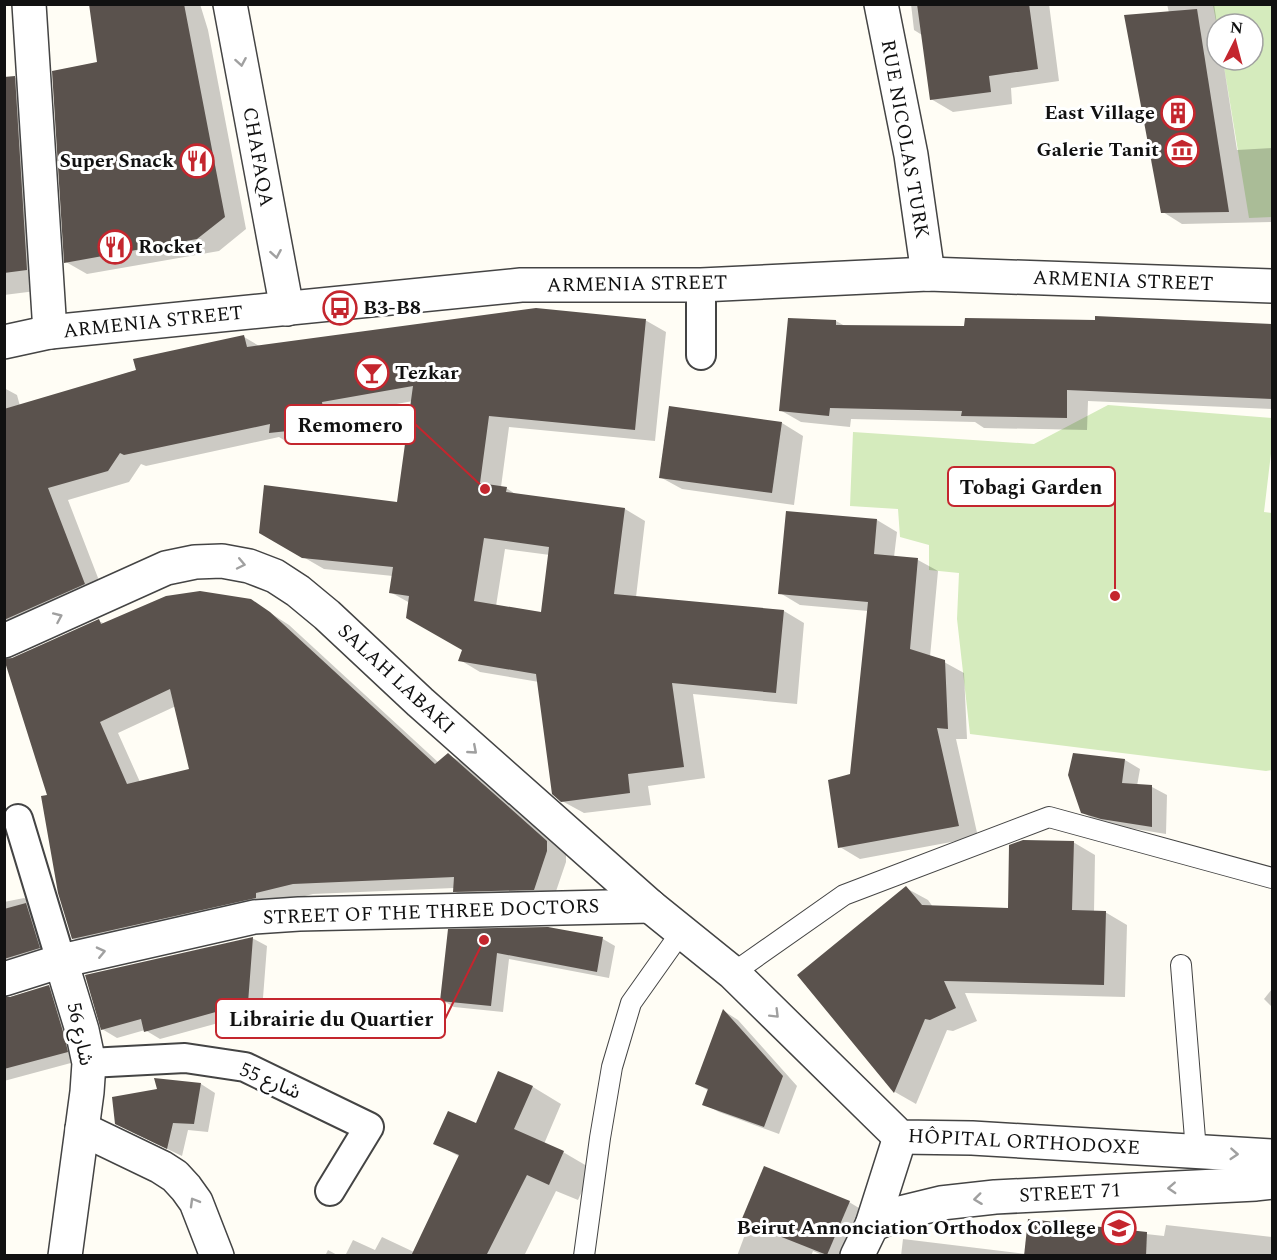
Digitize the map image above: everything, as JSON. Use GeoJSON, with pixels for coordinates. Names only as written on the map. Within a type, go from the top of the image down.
{"type":"FeatureCollection","features":[{"type":"Feature","properties":{"kind":"street"},"geometry":{"type":"LineString","coordinates":[[29,4],[50,332]]}},
{"type":"Feature","properties":{"kind":"street","name":"CHAFAQA"},"geometry":{"type":"LineString","coordinates":[[230,4],[287,309]]}},
{"type":"Feature","properties":{"kind":"street","name":"RUE NICOLAS TURK"},"geometry":{"type":"LineString","coordinates":[[881,4],[911,155],[928,274]]}},
{"type":"Feature","properties":{"kind":"street","name":"ARMENIA STREET"},"geometry":{"type":"LineString","coordinates":[[4,342],[50,332],[521,285],[700,285],[928,274],[1272,286]]}},
{"type":"Feature","properties":{"kind":"street"},"geometry":{"type":"LineString","coordinates":[[700,285],[701,355]]}},
{"type":"Feature","properties":{"kind":"street","name":"SALAH LABAKI"},"geometry":{"type":"LineString","coordinates":[[4,641],[166,568],[195,562],[222,561],[249,566],[275,576],[298,591],[327,615],[420,702],[650,906],[733,973]]}},
{"type":"Feature","properties":{"kind":"street","name":"شارع 56"},"geometry":{"type":"LineString","coordinates":[[18,819],[82,1030],[89,1063],[65,1256]]}},
{"type":"Feature","properties":{"kind":"street","name":"STREET OF THE THREE DOCTORS"},"geometry":{"type":"LineString","coordinates":[[4,979],[61,960],[254,917],[650,906]]}},
{"type":"Feature","properties":{"kind":"street","name":"HÔPITAL ORTHODOXE"},"geometry":{"type":"LineString","coordinates":[[733,973],[900,1137],[972,1138],[1272,1156]]}},
{"type":"Feature","properties":{"kind":"street","name":"شارع 55"},"geometry":{"type":"LineString","coordinates":[[89,1063],[185,1058],[245,1067],[369,1127],[330,1191]]}},
{"type":"Feature","properties":{"kind":"street"},"geometry":{"type":"LineString","coordinates":[[82,1129],[175,1176],[196,1202],[218,1256]]}},
{"type":"Feature","properties":{"kind":"street"},"geometry":{"type":"LineString","coordinates":[[857,1256],[872,1225],[900,1137]]}},
{"type":"Feature","properties":{"kind":"street","name":"STREET 71"},"geometry":{"type":"LineString","coordinates":[[872,1225],[900,1213],[941,1203],[995,1197],[1272,1182]]}},
{"type":"Feature","properties":{"kind":"lane"},"geometry":{"type":"LineString","coordinates":[[733,973],[844,895],[1049,817],[1272,878]]}},
{"type":"Feature","properties":{"kind":"lane"},"geometry":{"type":"LineString","coordinates":[[585,1256],[600,1138],[612,1067],[631,1003],[682,931]]}},
{"type":"Feature","properties":{"kind":"lane"},"geometry":{"type":"LineString","coordinates":[[1181,965],[1196,1151]]}},
{"type":"Feature","properties":{"kind":"green space"},"geometry":{"type":"Polygon","coordinates":[[[1213,5],[1272,5],[1272,217],[1249,218],[1225,72],[1265,72],[1265,12],[1214,12],[1213,5]]]}},
{"type":"Feature","properties":{"kind":"green space"},"geometry":{"type":"Polygon","coordinates":[[[1108,405],[1272,418],[1272,445],[1264,512],[1272,513],[1272,770],[970,734],[957,619],[959,573],[929,570],[929,545],[900,537],[898,509],[850,506],[853,432],[1034,444],[1108,405]]]}},
{"type":"Feature","properties":{"kind":"building"},"geometry":{"type":"Polygon","coordinates":[[[89,4],[184,4],[225,217],[197,239],[64,263],[52,71],[97,62],[89,4]]]}},
{"type":"Feature","properties":{"kind":"building"},"geometry":{"type":"Polygon","coordinates":[[[917,4],[1029,4],[1038,69],[989,76],[991,92],[930,100],[917,4]]]}},
{"type":"Feature","properties":{"kind":"building","name":"East Village"},"geometry":{"type":"Polygon","coordinates":[[[1197,9],[1205,72],[1207,72],[1229,212],[1161,213],[1124,15],[1197,9]]]}},
{"type":"Feature","properties":{"kind":"building"},"geometry":{"type":"Polygon","coordinates":[[[15,76],[27,270],[4,273],[4,77],[15,76]]]}},
{"type":"Feature","properties":{"kind":"building"},"geometry":{"type":"Polygon","coordinates":[[[536,308],[646,319],[635,430],[489,416],[480,483],[507,487],[506,492],[625,508],[614,594],[784,610],[776,693],[672,683],[684,767],[628,774],[630,793],[561,802],[552,794],[536,674],[458,661],[462,650],[406,618],[409,596],[389,593],[393,567],[302,558],[259,533],[264,485],[397,502],[413,386],[322,402],[326,427],[269,433],[270,424],[124,455],[120,453],[108,471],[48,488],[85,584],[4,620],[4,409],[136,370],[133,359],[244,335],[247,347],[536,308]],[[484,538],[474,601],[541,612],[549,547],[484,538]]]}},
{"type":"Feature","properties":{"kind":"building"},"geometry":{"type":"Polygon","coordinates":[[[1095,316],[1272,324],[1272,399],[1067,390],[1067,418],[961,416],[962,411],[830,408],[829,416],[779,411],[788,318],[836,320],[836,325],[964,326],[965,318],[1095,320],[1095,316]]]}},
{"type":"Feature","properties":{"kind":"building"},"geometry":{"type":"Polygon","coordinates":[[[669,406],[782,422],[772,493],[659,478],[669,406]]]}},
{"type":"Feature","properties":{"kind":"building"},"geometry":{"type":"Polygon","coordinates":[[[786,511],[877,519],[874,554],[918,558],[910,649],[945,660],[948,729],[937,728],[959,826],[838,848],[828,780],[850,774],[868,602],[778,594],[786,511]]]}},
{"type":"Feature","properties":{"kind":"building"},"geometry":{"type":"Polygon","coordinates":[[[200,591],[251,599],[270,612],[435,764],[448,753],[547,841],[547,851],[534,890],[453,892],[454,877],[293,884],[256,893],[256,898],[72,939],[58,893],[41,796],[47,795],[4,659],[12,658],[99,619],[101,624],[166,596],[200,591]],[[170,689],[100,722],[127,784],[189,769],[170,689]]]}},
{"type":"Feature","properties":{"kind":"building"},"geometry":{"type":"Polygon","coordinates":[[[1073,753],[1125,759],[1122,783],[1152,785],[1152,827],[1101,819],[1081,813],[1068,775],[1073,753]]]}},
{"type":"Feature","properties":{"kind":"building"},"geometry":{"type":"Polygon","coordinates":[[[1023,840],[1074,841],[1072,910],[1106,911],[1104,985],[944,981],[956,1008],[930,1020],[925,1019],[894,1093],[797,975],[906,886],[922,905],[1008,908],[1009,845],[1023,840]]]}},
{"type":"Feature","properties":{"kind":"building"},"geometry":{"type":"Polygon","coordinates":[[[26,903],[40,948],[4,959],[4,909],[26,903]]]}},
{"type":"Feature","properties":{"kind":"building"},"geometry":{"type":"Polygon","coordinates":[[[548,927],[603,937],[597,972],[497,953],[491,1006],[440,1001],[448,929],[548,927]]]}},
{"type":"Feature","properties":{"kind":"building"},"geometry":{"type":"Polygon","coordinates":[[[253,937],[248,1003],[144,1032],[141,1019],[101,1030],[85,975],[253,937]]]}},
{"type":"Feature","properties":{"kind":"building"},"geometry":{"type":"Polygon","coordinates":[[[49,985],[68,1052],[4,1069],[4,997],[49,985]]]}},
{"type":"Feature","properties":{"kind":"building"},"geometry":{"type":"Polygon","coordinates":[[[723,1009],[783,1076],[764,1127],[702,1105],[708,1089],[695,1084],[723,1009]]]}},
{"type":"Feature","properties":{"kind":"building"},"geometry":{"type":"Polygon","coordinates":[[[498,1071],[533,1086],[514,1129],[564,1151],[549,1185],[527,1175],[486,1256],[411,1256],[459,1155],[433,1144],[448,1111],[476,1123],[498,1071]]]}},
{"type":"Feature","properties":{"kind":"building"},"geometry":{"type":"Polygon","coordinates":[[[154,1078],[201,1083],[194,1124],[173,1123],[167,1149],[115,1124],[112,1097],[157,1089],[154,1078]]]}},
{"type":"Feature","properties":{"kind":"building"},"geometry":{"type":"Polygon","coordinates":[[[764,1166],[850,1201],[827,1255],[741,1221],[764,1166]]]}},
{"type":"Feature","properties":{"kind":"building"},"geometry":{"type":"Polygon","coordinates":[[[1028,1219],[1147,1232],[1146,1256],[1024,1256],[1028,1219]]]}},
{"type":"Feature","properties":{"kind":"place","name":"East Village"},"geometry":{"type":"Point","coordinates":[1178,113]}},
{"type":"Feature","properties":{"kind":"place","name":"Galerie Tanit"},"geometry":{"type":"Point","coordinates":[1182,150]}},
{"type":"Feature","properties":{"kind":"place","name":"Super Snack"},"geometry":{"type":"Point","coordinates":[197,161]}},
{"type":"Feature","properties":{"kind":"place","name":"Rocket"},"geometry":{"type":"Point","coordinates":[115,247]}},
{"type":"Feature","properties":{"kind":"place","name":"B3-B8"},"geometry":{"type":"Point","coordinates":[340,308]}},
{"type":"Feature","properties":{"kind":"place","name":"Tezkar"},"geometry":{"type":"Point","coordinates":[372,373]}},
{"type":"Feature","properties":{"kind":"place","name":"Remomero"},"geometry":{"type":"Point","coordinates":[485,489]}},
{"type":"Feature","properties":{"kind":"place","name":"Tobagi Garden"},"geometry":{"type":"Point","coordinates":[1115,596]}},
{"type":"Feature","properties":{"kind":"place","name":"Librairie du Quartier"},"geometry":{"type":"Point","coordinates":[484,940]}},
{"type":"Feature","properties":{"kind":"place","name":"Beirut Annonciation Orthodox College"},"geometry":{"type":"Point","coordinates":[1119,1228]}}]}
